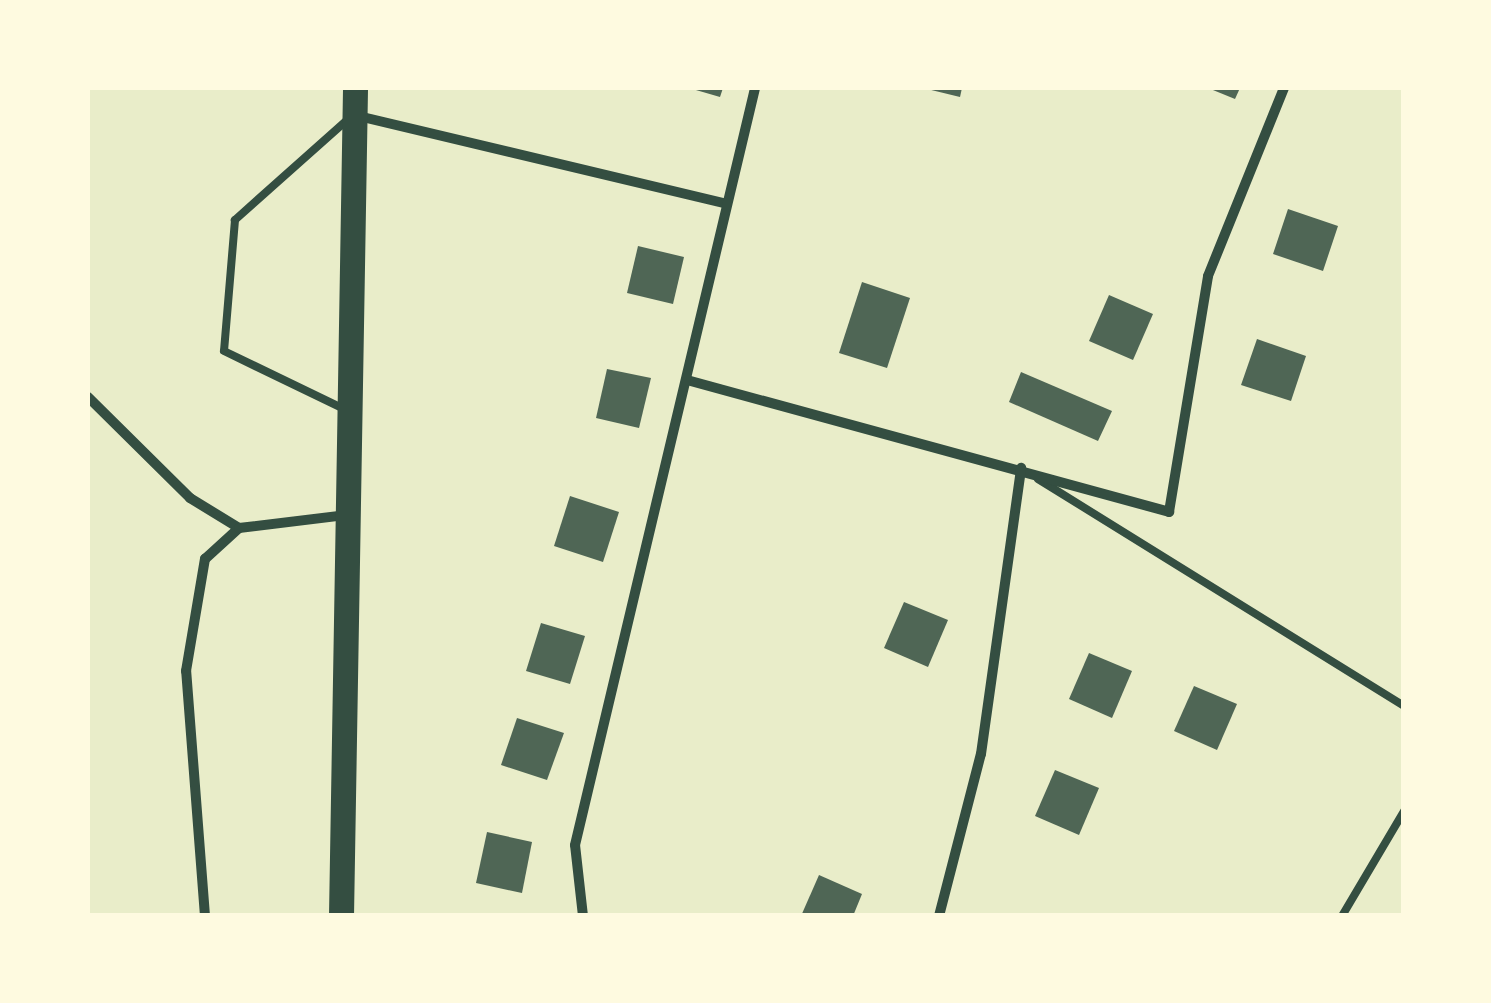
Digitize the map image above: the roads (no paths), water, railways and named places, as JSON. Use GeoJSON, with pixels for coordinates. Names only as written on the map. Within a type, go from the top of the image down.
{"type":"FeatureCollection","features":[{"type":"Feature","properties":{"kind":"main road"},"geometry":{"type":"LineString","coordinates":[[341,916],[355,88]]}},
{"type":"Feature","properties":{"kind":"street"},"geometry":{"type":"LineString","coordinates":[[584,916],[575,845],[756,88]]}},
{"type":"Feature","properties":{"kind":"street"},"geometry":{"type":"LineString","coordinates":[[687,380],[1021,468],[1169,512],[1208,276],[1284,88]]}},
{"type":"Feature","properties":{"kind":"street"},"geometry":{"type":"LineString","coordinates":[[353,115],[727,204]]}},
{"type":"Feature","properties":{"kind":"street"},"geometry":{"type":"LineString","coordinates":[[88,397],[190,498],[240,528]]}},
{"type":"Feature","properties":{"kind":"street"},"geometry":{"type":"LineString","coordinates":[[939,916],[981,754],[1021,468]]}},
{"type":"Feature","properties":{"kind":"street"},"geometry":{"type":"LineString","coordinates":[[206,916],[186,671],[205,559],[240,528],[347,515]]}},
{"type":"Feature","properties":{"kind":"lane"},"geometry":{"type":"LineString","coordinates":[[349,412],[224,350],[235,220],[353,115]]}},
{"type":"Feature","properties":{"kind":"lane"},"geometry":{"type":"LineString","coordinates":[[1021,468],[1404,706]]}},
{"type":"Feature","properties":{"kind":"lane"},"geometry":{"type":"LineString","coordinates":[[1342,916],[1404,811]]}}]}
